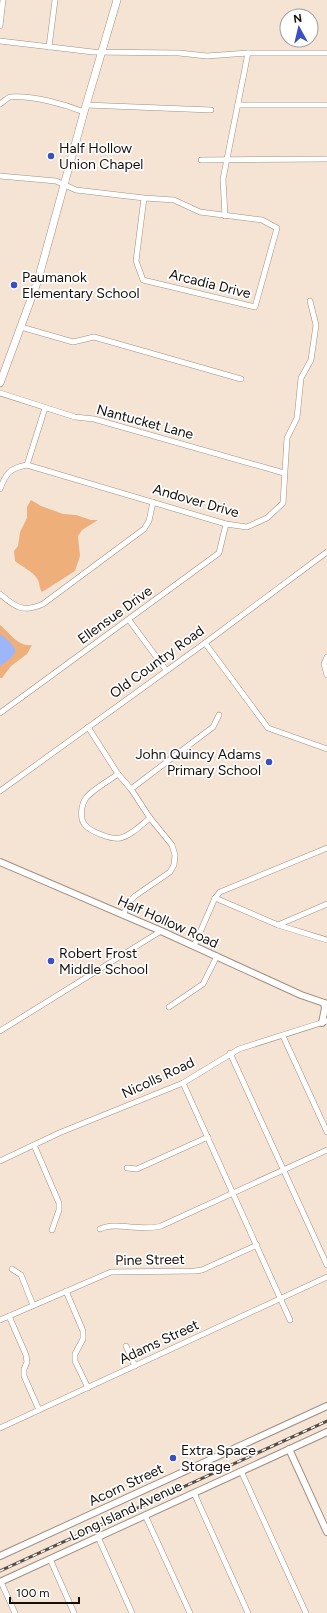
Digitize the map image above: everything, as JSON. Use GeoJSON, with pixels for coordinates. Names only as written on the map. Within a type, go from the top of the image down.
{"type":"FeatureCollection","features":[{"type":"Feature","properties":{"kind":"main road"},"geometry":{"type":"LineString","coordinates":[[0,383],[38,280],[85,108],[117,0]]}},
{"type":"Feature","properties":{"kind":"street"},"geometry":{"type":"LineString","coordinates":[[0,26],[3,0]]}},
{"type":"Feature","properties":{"kind":"street"},"geometry":{"type":"LineString","coordinates":[[49,47],[55,0]]}},
{"type":"Feature","properties":{"kind":"street"},"geometry":{"type":"LineString","coordinates":[[0,41],[93,52],[179,53],[207,56],[248,53],[327,53]]}},
{"type":"Feature","properties":{"kind":"street"},"geometry":{"type":"LineString","coordinates":[[225,216],[223,179],[248,53]]}},
{"type":"Feature","properties":{"kind":"street"},"geometry":{"type":"LineString","coordinates":[[0,104],[9,97],[28,98],[85,108],[211,110]]}},
{"type":"Feature","properties":{"kind":"street"},"geometry":{"type":"LineString","coordinates":[[238,105],[327,105]]}},
{"type":"Feature","properties":{"kind":"street"},"geometry":{"type":"LineString","coordinates":[[201,160],[327,159]]}},
{"type":"Feature","properties":{"kind":"street","name":"Arcadia Drive"},"geometry":{"type":"LineString","coordinates":[[0,176],[56,182],[76,190],[174,200],[200,212],[262,220],[277,228],[255,307],[143,280],[136,261],[144,198]]}},
{"type":"Feature","properties":{"kind":"street","name":"Andover Drive"},"geometry":{"type":"LineString","coordinates":[[27,465],[226,524],[247,527],[267,518],[283,503],[287,438],[297,418],[301,378],[311,360],[316,325],[310,301]]}},
{"type":"Feature","properties":{"kind":"street"},"geometry":{"type":"LineString","coordinates":[[21,327],[73,342],[94,337],[241,380]]}},
{"type":"Feature","properties":{"kind":"street","name":"Nantucket Lane"},"geometry":{"type":"LineString","coordinates":[[0,393],[75,417],[94,419],[284,473]]}},
{"type":"Feature","properties":{"kind":"street"},"geometry":{"type":"LineString","coordinates":[[0,489],[9,471],[17,466],[27,465],[45,408]]}},
{"type":"Feature","properties":{"kind":"street"},"geometry":{"type":"LineString","coordinates":[[0,594],[16,607],[25,609],[34,608],[43,604],[144,529],[150,521],[153,502]]}},
{"type":"Feature","properties":{"kind":"street","name":"Ellensue Drive"},"geometry":{"type":"LineString","coordinates":[[0,713],[219,553],[226,524]]}},
{"type":"Feature","properties":{"kind":"street","name":"Old Country Road"},"geometry":{"type":"LineString","coordinates":[[1,789],[205,643],[327,552]]}},
{"type":"Feature","properties":{"kind":"street"},"geometry":{"type":"LineString","coordinates":[[129,620],[166,670]]}},
{"type":"Feature","properties":{"kind":"street"},"geometry":{"type":"LineString","coordinates":[[205,643],[268,728],[327,749]]}},
{"type":"Feature","properties":{"kind":"street"},"geometry":{"type":"LineString","coordinates":[[327,657],[324,664],[327,675]]}},
{"type":"Feature","properties":{"kind":"street"},"geometry":{"type":"LineString","coordinates":[[131,789],[213,727],[219,716]]}},
{"type":"Feature","properties":{"kind":"street"},"geometry":{"type":"LineString","coordinates":[[88,727],[118,774],[131,789],[150,818],[172,845],[175,855],[174,865],[170,872],[145,888],[128,902],[123,915]]}},
{"type":"Feature","properties":{"kind":"street"},"geometry":{"type":"LineString","coordinates":[[118,774],[86,798],[82,808],[82,818],[85,826],[112,839],[127,836],[150,818]]}},
{"type":"Feature","properties":{"kind":"street"},"geometry":{"type":"LineString","coordinates":[[194,946],[215,898],[220,892],[327,848]]}},
{"type":"Feature","properties":{"kind":"street","name":"Half Hollow Road"},"geometry":{"type":"LineString","coordinates":[[0,862],[161,931],[301,995],[325,1003]]}},
{"type":"Feature","properties":{"kind":"street"},"geometry":{"type":"LineString","coordinates":[[215,898],[278,925],[327,940]]}},
{"type":"Feature","properties":{"kind":"street"},"geometry":{"type":"LineString","coordinates":[[278,925],[327,904]]}},
{"type":"Feature","properties":{"kind":"street"},"geometry":{"type":"LineString","coordinates":[[0,1031],[161,931]]}},
{"type":"Feature","properties":{"kind":"street"},"geometry":{"type":"LineString","coordinates":[[169,1007],[203,984],[217,956]]}},
{"type":"Feature","properties":{"kind":"street"},"geometry":{"type":"LineString","coordinates":[[325,1003],[325,1022]]}},
{"type":"Feature","properties":{"kind":"street","name":"Nicolls Road"},"geometry":{"type":"LineString","coordinates":[[0,1161],[59,1133],[183,1083],[230,1053],[239,1049],[325,1022]]}},
{"type":"Feature","properties":{"kind":"street"},"geometry":{"type":"LineString","coordinates":[[282,1036],[327,1132]]}},
{"type":"Feature","properties":{"kind":"street"},"geometry":{"type":"LineString","coordinates":[[230,1053],[327,1265]]}},
{"type":"Feature","properties":{"kind":"street"},"geometry":{"type":"LineString","coordinates":[[183,1083],[290,1320]]}},
{"type":"Feature","properties":{"kind":"street"},"geometry":{"type":"LineString","coordinates":[[127,1168],[137,1169],[208,1137]]}},
{"type":"Feature","properties":{"kind":"street"},"geometry":{"type":"LineString","coordinates":[[34,1145],[59,1203],[59,1210],[52,1230]]}},
{"type":"Feature","properties":{"kind":"street"},"geometry":{"type":"LineString","coordinates":[[100,1229],[113,1226],[153,1229],[327,1150]]}},
{"type":"Feature","properties":{"kind":"street","name":"Pine Street"},"geometry":{"type":"LineString","coordinates":[[0,1320],[111,1272],[202,1270],[257,1245]]}},
{"type":"Feature","properties":{"kind":"street"},"geometry":{"type":"LineString","coordinates":[[12,1269],[21,1276],[33,1305]]}},
{"type":"Feature","properties":{"kind":"street","name":"Adams Street"},"geometry":{"type":"LineString","coordinates":[[0,1428],[327,1277]]}},
{"type":"Feature","properties":{"kind":"street"},"geometry":{"type":"LineString","coordinates":[[66,1291],[83,1331],[83,1338],[75,1354],[75,1361],[88,1388]]}},
{"type":"Feature","properties":{"kind":"street"},"geometry":{"type":"LineString","coordinates":[[9,1316],[26,1355],[27,1362],[24,1369],[24,1376],[39,1410]]}},
{"type":"Feature","properties":{"kind":"street"},"geometry":{"type":"LineString","coordinates":[[126,1346],[135,1366]]}},
{"type":"Feature","properties":{"kind":"street","name":"Acorn Street"},"geometry":{"type":"LineString","coordinates":[[0,1556],[327,1406]]}},
{"type":"Feature","properties":{"kind":"street","name":"Long Island Avenue"},"geometry":{"type":"LineString","coordinates":[[0,1582],[327,1432]]}},
{"type":"Feature","properties":{"kind":"street"},"geometry":{"type":"LineString","coordinates":[[289,1449],[327,1532]]}},
{"type":"Feature","properties":{"kind":"street"},"geometry":{"type":"LineString","coordinates":[[241,1472],[306,1613]]}},
{"type":"Feature","properties":{"kind":"street"},"geometry":{"type":"LineString","coordinates":[[194,1493],[248,1613]]}},
{"type":"Feature","properties":{"kind":"street"},"geometry":{"type":"LineString","coordinates":[[146,1516],[190,1613]]}},
{"type":"Feature","properties":{"kind":"street"},"geometry":{"type":"LineString","coordinates":[[98,1537],[132,1613]]}},
{"type":"Feature","properties":{"kind":"street"},"geometry":{"type":"LineString","coordinates":[[50,1560],[74,1613]]}},
{"type":"Feature","properties":{"kind":"street"},"geometry":{"type":"LineString","coordinates":[[0,1582],[15,1613]]}},
{"type":"Feature","properties":{"kind":"shaded area"},"geometry":{"type":"Polygon","coordinates":[[[31,500],[41,506],[63,514],[76,515],[91,520],[98,520],[82,530],[78,536],[80,556],[75,571],[42,592],[36,577],[15,561],[14,551],[18,546],[20,532],[27,518],[27,507],[31,500]]]}},
{"type":"Feature","properties":{"kind":"shaded area"},"geometry":{"type":"Polygon","coordinates":[[[0,625],[18,642],[32,645],[27,654],[11,666],[2,678],[0,678],[0,625]]]}},
{"type":"Feature","properties":{"kind":"water"},"geometry":{"type":"Polygon","coordinates":[[[0,634],[11,643],[15,650],[12,657],[0,666],[0,634]]]}},
{"type":"Feature","properties":{"kind":"railway"},"geometry":{"type":"LineString","coordinates":[[0,1571],[327,1421]]}},
{"type":"Feature","properties":{"kind":"place","name":"Half Hollow Union Chapel"},"geometry":{"type":"Point","coordinates":[51,156]}},
{"type":"Feature","properties":{"kind":"place","name":"Paumanok Elementary School"},"geometry":{"type":"Point","coordinates":[14,285]}},
{"type":"Feature","properties":{"kind":"place","name":"John Quincy Adams Primary School"},"geometry":{"type":"Point","coordinates":[269,762]}},
{"type":"Feature","properties":{"kind":"place","name":"Robert Frost Middle School"},"geometry":{"type":"Point","coordinates":[51,961]}},
{"type":"Feature","properties":{"kind":"place","name":"Extra Space Storage"},"geometry":{"type":"Point","coordinates":[173,1458]}}]}
